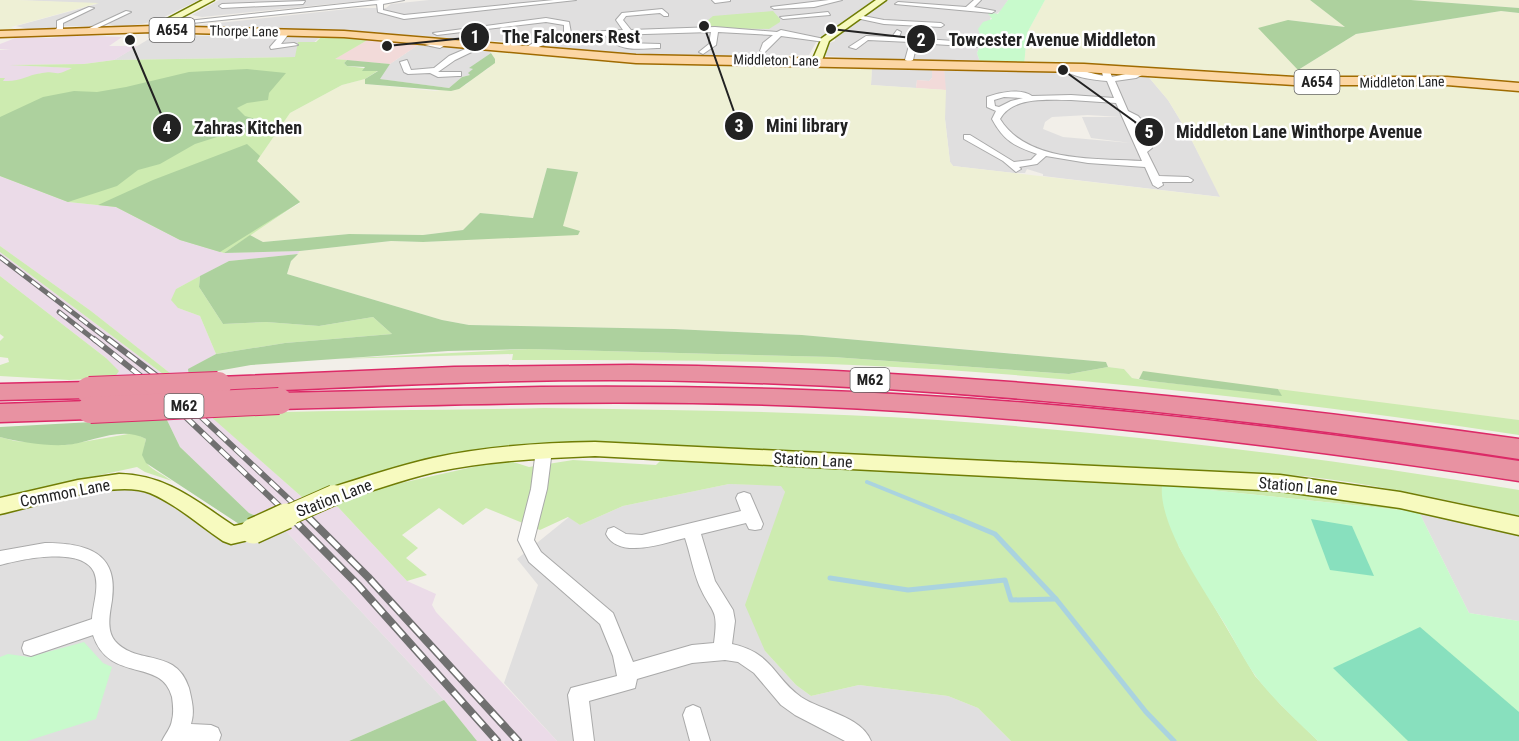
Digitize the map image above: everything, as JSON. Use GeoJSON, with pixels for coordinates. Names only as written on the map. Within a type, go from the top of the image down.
{"type":"FeatureCollection","features":[{"type":"Feature","properties":{"kind":"highway","name":"M62"},"geometry":{"type":"LineString","coordinates":[[0,413],[218,385],[499,373],[687,373],[826,377],[1061,392],[1338,422],[1519,449]]}},
{"type":"Feature","properties":{"kind":"highway","name":"M62"},"geometry":{"type":"LineString","coordinates":[[0,392],[90,400],[279,401],[506,395],[679,395],[929,405],[1058,414],[1192,428],[1401,452],[1519,471]]}},
{"type":"Feature","properties":{"kind":"main road","name":"Thorpe Lane"},"geometry":{"type":"LineString","coordinates":[[0,34],[158,26],[344,34]]}},
{"type":"Feature","properties":{"kind":"main road","name":"Middleton Lane"},"geometry":{"type":"LineString","coordinates":[[344,34],[444,45],[529,49],[636,59],[817,61],[981,68],[1064,68],[1106,74],[1142,72],[1294,81],[1447,81],[1519,87]]}},
{"type":"Feature","properties":{"kind":"street"},"geometry":{"type":"LineString","coordinates":[[158,26],[210,0]]}},
{"type":"Feature","properties":{"kind":"street"},"geometry":{"type":"LineString","coordinates":[[236,6],[246,0]]}},
{"type":"Feature","properties":{"kind":"street"},"geometry":{"type":"LineString","coordinates":[[158,26],[401,0]]}},
{"type":"Feature","properties":{"kind":"street"},"geometry":{"type":"LineString","coordinates":[[380,2],[380,11],[404,17],[573,0]]}},
{"type":"Feature","properties":{"kind":"street"},"geometry":{"type":"LineString","coordinates":[[817,61],[825,40],[882,0]]}},
{"type":"Feature","properties":{"kind":"street"},"geometry":{"type":"LineString","coordinates":[[968,9],[978,0]]}},
{"type":"Feature","properties":{"kind":"street"},"geometry":{"type":"LineString","coordinates":[[222,6],[304,1],[303,10]]}},
{"type":"Feature","properties":{"kind":"street"},"geometry":{"type":"LineString","coordinates":[[715,1],[729,2]]}},
{"type":"Feature","properties":{"kind":"street"},"geometry":{"type":"LineString","coordinates":[[823,17],[783,17],[772,4],[814,5],[842,1]]}},
{"type":"Feature","properties":{"kind":"street"},"geometry":{"type":"LineString","coordinates":[[898,4],[992,11]]}},
{"type":"Feature","properties":{"kind":"street"},"geometry":{"type":"LineString","coordinates":[[55,33],[61,29],[59,22],[91,8]]}},
{"type":"Feature","properties":{"kind":"street"},"geometry":{"type":"LineString","coordinates":[[611,14],[665,11],[666,15]]}},
{"type":"Feature","properties":{"kind":"street"},"geometry":{"type":"LineString","coordinates":[[87,31],[128,12]]}},
{"type":"Feature","properties":{"kind":"street"},"geometry":{"type":"LineString","coordinates":[[179,15],[199,21]]}},
{"type":"Feature","properties":{"kind":"street"},"geometry":{"type":"LineString","coordinates":[[620,15],[619,20],[628,31]]}},
{"type":"Feature","properties":{"kind":"street"},"geometry":{"type":"LineString","coordinates":[[763,47],[776,32],[783,17]]}},
{"type":"Feature","properties":{"kind":"street"},"geometry":{"type":"LineString","coordinates":[[858,17],[941,25]]}},
{"type":"Feature","properties":{"kind":"street"},"geometry":{"type":"LineString","coordinates":[[437,33],[546,20],[562,21],[569,27],[568,35]]}},
{"type":"Feature","properties":{"kind":"street"},"geometry":{"type":"LineString","coordinates":[[895,39],[900,27],[899,22]]}},
{"type":"Feature","properties":{"kind":"street"},"geometry":{"type":"LineString","coordinates":[[513,32],[518,24]]}},
{"type":"Feature","properties":{"kind":"street"},"geometry":{"type":"LineString","coordinates":[[529,49],[548,39],[568,35],[628,31],[715,29],[776,32],[825,40]]}},
{"type":"Feature","properties":{"kind":"street"},"geometry":{"type":"LineString","coordinates":[[703,52],[712,45],[715,29]]}},
{"type":"Feature","properties":{"kind":"street"},"geometry":{"type":"LineString","coordinates":[[285,32],[274,47],[294,45]]}},
{"type":"Feature","properties":{"kind":"street"},"geometry":{"type":"LineString","coordinates":[[608,34],[611,41],[617,44],[652,48]]}},
{"type":"Feature","properties":{"kind":"street"},"geometry":{"type":"LineString","coordinates":[[853,47],[866,38],[980,45]]}},
{"type":"Feature","properties":{"kind":"street"},"geometry":{"type":"LineString","coordinates":[[909,60],[914,40]]}},
{"type":"Feature","properties":{"kind":"street"},"geometry":{"type":"LineString","coordinates":[[429,45],[444,45]]}},
{"type":"Feature","properties":{"kind":"street"},"geometry":{"type":"LineString","coordinates":[[404,62],[408,72],[431,71],[452,58],[480,46]]}},
{"type":"Feature","properties":{"kind":"street"},"geometry":{"type":"LineString","coordinates":[[431,71],[438,75],[458,74]]}},
{"type":"Feature","properties":{"kind":"street"},"geometry":{"type":"LineString","coordinates":[[1106,74],[1124,112],[1142,123],[1147,133],[1147,148],[1143,151],[1157,182],[1188,180]]}},
{"type":"Feature","properties":{"kind":"street"},"geometry":{"type":"LineString","coordinates":[[1001,110],[991,107],[990,99],[1006,94],[1022,95],[1032,99]]}},
{"type":"Feature","properties":{"kind":"street"},"geometry":{"type":"LineString","coordinates":[[1119,101],[1032,99],[1011,104],[1001,110],[996,119],[1004,133],[1017,142],[1044,153],[1081,159],[1148,164]]}},
{"type":"Feature","properties":{"kind":"street"},"geometry":{"type":"LineString","coordinates":[[967,137],[998,154],[1014,167],[1034,162],[1044,153]]}},
{"type":"Feature","properties":{"kind":"street"},"geometry":{"type":"LineString","coordinates":[[544,450],[539,489],[526,540],[535,557],[607,619],[622,656],[627,677]]}},
{"type":"Feature","properties":{"kind":"street","name":"Station Lane"},"geometry":{"type":"LineString","coordinates":[[130,481],[153,486],[231,535],[253,531],[334,495],[391,476],[465,459],[544,450],[668,452],[1280,483],[1348,490],[1408,500],[1519,526]]}},
{"type":"Feature","properties":{"kind":"street","name":"Common Lane"},"geometry":{"type":"LineString","coordinates":[[0,506],[102,484],[130,481]]}},
{"type":"Feature","properties":{"kind":"street"},"geometry":{"type":"LineString","coordinates":[[614,534],[623,540],[642,542],[691,529],[753,520],[744,498]]}},
{"type":"Feature","properties":{"kind":"street"},"geometry":{"type":"LineString","coordinates":[[691,529],[707,583],[724,610],[726,621],[722,650]]}},
{"type":"Feature","properties":{"kind":"street"},"geometry":{"type":"LineString","coordinates":[[0,558],[28,550],[48,549],[82,554],[95,560],[104,570],[101,634],[114,653],[123,658],[157,666],[175,675],[180,685],[185,715],[175,738],[211,735]]}},
{"type":"Feature","properties":{"kind":"street"},"geometry":{"type":"LineString","coordinates":[[31,648],[100,624]]}},
{"type":"Feature","properties":{"kind":"street"},"geometry":{"type":"LineString","coordinates":[[584,741],[578,695],[689,656],[722,650],[734,651],[757,663],[790,700],[805,711],[846,728],[861,741]]}},
{"type":"Feature","properties":{"kind":"street"},"geometry":{"type":"LineString","coordinates":[[693,715],[700,741]]}},
{"type":"Feature","properties":{"kind":"shaded area"},"geometry":{"type":"Polygon","coordinates":[[[17,0],[199,0],[158,20],[142,24],[118,27],[102,22],[92,27],[67,26],[56,27],[55,30],[36,31],[16,26],[97,4],[17,0]]]}},
{"type":"Feature","properties":{"kind":"shaded area"},"geometry":{"type":"Polygon","coordinates":[[[219,0],[371,0],[202,17],[192,15],[219,0]]]}},
{"type":"Feature","properties":{"kind":"shaded area"},"geometry":{"type":"Polygon","coordinates":[[[429,0],[876,0],[826,35],[819,37],[809,55],[632,56],[524,43],[350,31],[182,27],[356,8],[386,8],[391,4],[429,0]]]}},
{"type":"Feature","properties":{"kind":"shaded area"},"geometry":{"type":"Polygon","coordinates":[[[887,0],[1008,0],[1001,11],[991,17],[977,53],[981,65],[826,56],[824,49],[827,44],[835,41],[841,32],[887,0]]]}},
{"type":"Feature","properties":{"kind":"shaded area"},"geometry":{"type":"Polygon","coordinates":[[[74,35],[122,37],[109,46],[138,46],[114,60],[84,64],[13,65],[73,68],[57,76],[41,73],[17,82],[2,81],[4,78],[0,78],[0,50],[11,49],[0,49],[0,44],[18,37],[51,38],[74,35]]]}},
{"type":"Feature","properties":{"kind":"shaded area"},"geometry":{"type":"Polygon","coordinates":[[[323,35],[296,57],[114,60],[154,36],[323,35]]]}},
{"type":"Feature","properties":{"kind":"shaded area"},"geometry":{"type":"Polygon","coordinates":[[[371,38],[421,43],[390,64],[334,59],[371,38]]]}},
{"type":"Feature","properties":{"kind":"shaded area"},"geometry":{"type":"Polygon","coordinates":[[[421,43],[489,49],[491,53],[470,68],[474,69],[470,75],[462,77],[449,88],[379,79],[390,64],[421,43]]]}},
{"type":"Feature","properties":{"kind":"shaded area"},"geometry":{"type":"Polygon","coordinates":[[[872,65],[932,68],[932,78],[929,81],[917,80],[916,88],[871,85],[872,65]]]}},
{"type":"Feature","properties":{"kind":"shaded area"},"geometry":{"type":"Polygon","coordinates":[[[932,68],[944,68],[946,90],[916,88],[917,80],[929,81],[932,78],[932,68]]]}},
{"type":"Feature","properties":{"kind":"shaded area"},"geometry":{"type":"Polygon","coordinates":[[[944,68],[1071,70],[1103,77],[1146,74],[1168,100],[1221,197],[1043,176],[1043,174],[1027,169],[1025,173],[1014,173],[953,166],[950,162],[945,119],[944,68]],[[1088,115],[1052,117],[1045,122],[1043,129],[1063,137],[1131,143],[1091,138],[1082,117],[1120,117],[1088,115]]]}},
{"type":"Feature","properties":{"kind":"shaded area"},"geometry":{"type":"Polygon","coordinates":[[[0,176],[68,202],[116,207],[180,240],[224,253],[300,251],[298,254],[229,261],[176,289],[178,308],[200,316],[216,354],[189,369],[189,376],[175,377],[91,311],[0,246],[0,176]]]}},
{"type":"Feature","properties":{"kind":"shaded area"},"geometry":{"type":"Polygon","coordinates":[[[0,252],[167,377],[303,498],[338,507],[407,581],[436,594],[432,605],[436,612],[557,741],[477,741],[444,700],[282,527],[249,513],[180,447],[166,418],[114,378],[106,358],[0,276],[0,252]]]}},
{"type":"Feature","properties":{"kind":"shaded area"},"geometry":{"type":"Polygon","coordinates":[[[729,484],[781,485],[785,492],[765,651],[796,685],[811,696],[859,685],[948,696],[978,708],[1011,741],[557,741],[504,683],[538,585],[517,559],[569,517],[580,525],[623,506],[729,484]]]}},
{"type":"Feature","properties":{"kind":"shaded area"},"geometry":{"type":"Polygon","coordinates":[[[118,487],[147,491],[224,538],[282,527],[444,700],[349,741],[0,741],[0,512],[78,492],[118,487]]]}},
{"type":"Feature","properties":{"kind":"shaded area"},"geometry":{"type":"Polygon","coordinates":[[[1419,512],[1519,536],[1519,621],[1469,613],[1419,512]]]}},
{"type":"Feature","properties":{"kind":"green space"},"geometry":{"type":"Polygon","coordinates":[[[0,0],[99,3],[11,27],[19,32],[0,32],[0,0]]]}},
{"type":"Feature","properties":{"kind":"green space"},"geometry":{"type":"Polygon","coordinates":[[[1008,0],[1045,0],[1027,33],[1024,66],[981,65],[977,53],[982,41],[978,29],[983,22],[992,19],[987,12],[998,14],[1008,0]]]}},
{"type":"Feature","properties":{"kind":"green space"},"geometry":{"type":"Polygon","coordinates":[[[1045,0],[1310,0],[1346,27],[1288,20],[1298,70],[1356,34],[1501,11],[1519,13],[1519,84],[1356,81],[1024,66],[1027,33],[1045,0]]]}},
{"type":"Feature","properties":{"kind":"green space"},"geometry":{"type":"Polygon","coordinates":[[[1310,0],[1411,0],[1519,8],[1519,13],[1501,11],[1356,34],[1298,70],[1258,28],[1288,20],[1345,27],[1310,0]]]}},
{"type":"Feature","properties":{"kind":"green space"},"geometry":{"type":"Polygon","coordinates":[[[1411,0],[1519,0],[1519,8],[1411,0]]]}},
{"type":"Feature","properties":{"kind":"green space"},"geometry":{"type":"Polygon","coordinates":[[[773,11],[780,22],[769,29],[717,28],[709,25],[707,21],[713,16],[773,11]]]}},
{"type":"Feature","properties":{"kind":"green space"},"geometry":{"type":"Polygon","coordinates":[[[323,35],[371,38],[335,59],[347,60],[344,63],[347,66],[379,70],[365,79],[342,85],[290,113],[257,161],[300,202],[224,253],[180,240],[116,207],[68,202],[0,176],[0,78],[5,78],[3,81],[15,80],[47,72],[61,73],[72,68],[9,65],[84,64],[114,60],[295,57],[298,42],[316,42],[323,35]]]}},
{"type":"Feature","properties":{"kind":"green space"},"geometry":{"type":"Polygon","coordinates":[[[489,49],[872,65],[871,85],[946,90],[945,119],[950,162],[953,166],[1220,197],[1188,133],[1168,100],[1146,74],[1458,84],[1519,89],[1519,420],[1143,372],[1139,379],[1132,378],[1124,369],[1108,367],[1106,362],[802,335],[674,329],[469,325],[442,320],[287,274],[291,261],[300,251],[391,241],[479,239],[562,226],[578,172],[547,168],[533,218],[480,213],[463,230],[423,235],[349,234],[263,242],[250,235],[300,203],[257,161],[290,113],[342,85],[365,79],[365,84],[435,91],[466,85],[476,75],[488,69],[495,59],[489,49]]]}},
{"type":"Feature","properties":{"kind":"green space"},"geometry":{"type":"Polygon","coordinates":[[[491,53],[495,63],[459,89],[451,91],[365,84],[365,79],[378,71],[362,71],[365,67],[347,66],[344,63],[347,60],[390,64],[380,79],[449,88],[462,77],[470,75],[468,73],[473,69],[469,68],[491,53]]]}},
{"type":"Feature","properties":{"kind":"green space"},"geometry":{"type":"Polygon","coordinates":[[[247,69],[286,73],[269,93],[268,100],[247,103],[237,108],[245,116],[264,121],[247,132],[217,137],[195,144],[160,164],[138,170],[117,186],[68,202],[0,176],[0,117],[43,97],[74,91],[97,92],[189,72],[247,69]]]}},
{"type":"Feature","properties":{"kind":"green space"},"geometry":{"type":"Polygon","coordinates":[[[247,144],[260,156],[257,161],[300,202],[220,252],[180,240],[116,207],[98,205],[153,180],[247,144]]]}},
{"type":"Feature","properties":{"kind":"green space"},"geometry":{"type":"Polygon","coordinates":[[[547,168],[578,172],[563,226],[580,231],[578,235],[423,242],[391,241],[300,251],[224,253],[250,235],[263,242],[349,234],[423,235],[463,230],[480,213],[533,218],[547,168]]]}},
{"type":"Feature","properties":{"kind":"green space"},"geometry":{"type":"Polygon","coordinates":[[[0,246],[91,311],[175,377],[167,377],[0,252],[0,246]]]}},
{"type":"Feature","properties":{"kind":"green space"},"geometry":{"type":"Polygon","coordinates":[[[298,254],[291,261],[287,274],[442,320],[469,325],[674,329],[802,335],[1106,362],[1108,367],[1069,374],[833,357],[529,349],[448,351],[251,365],[189,376],[188,369],[216,354],[285,343],[392,334],[373,317],[319,326],[266,322],[223,324],[199,287],[200,276],[229,261],[298,254]]]}},
{"type":"Feature","properties":{"kind":"green space"},"geometry":{"type":"Polygon","coordinates":[[[0,276],[106,358],[119,371],[114,378],[69,380],[0,376],[0,365],[9,362],[8,358],[0,357],[0,341],[4,337],[0,334],[0,276]]]}},
{"type":"Feature","properties":{"kind":"green space"},"geometry":{"type":"Polygon","coordinates":[[[200,276],[199,287],[223,324],[266,322],[319,326],[373,317],[392,334],[285,343],[216,354],[200,316],[178,308],[171,300],[176,289],[200,276]]]}},
{"type":"Feature","properties":{"kind":"green space"},"geometry":{"type":"Polygon","coordinates":[[[529,349],[833,357],[1069,374],[1108,367],[1124,369],[1132,378],[1150,381],[1281,395],[1278,389],[1519,420],[1519,435],[1227,396],[933,369],[775,362],[512,360],[513,354],[335,359],[529,349]]]}},
{"type":"Feature","properties":{"kind":"green space"},"geometry":{"type":"Polygon","coordinates":[[[1143,371],[1278,389],[1282,396],[1139,379],[1143,371]]]}},
{"type":"Feature","properties":{"kind":"green space"},"geometry":{"type":"Polygon","coordinates":[[[544,408],[741,411],[889,417],[1156,440],[1302,457],[1519,490],[1519,516],[1384,488],[1303,476],[592,442],[516,446],[472,452],[303,498],[209,415],[544,408]]]}},
{"type":"Feature","properties":{"kind":"green space"},"geometry":{"type":"Polygon","coordinates":[[[166,418],[180,447],[249,513],[263,519],[251,524],[239,524],[146,463],[142,455],[146,439],[136,435],[116,434],[65,445],[32,443],[0,437],[0,427],[166,418]]]}},
{"type":"Feature","properties":{"kind":"green space"},"geometry":{"type":"Polygon","coordinates":[[[134,433],[146,439],[144,456],[148,465],[172,481],[137,467],[0,497],[0,437],[15,441],[65,445],[134,433]]]}},
{"type":"Feature","properties":{"kind":"green space"},"geometry":{"type":"Polygon","coordinates":[[[662,459],[1278,491],[1361,498],[1419,512],[1162,485],[1179,547],[1255,676],[1318,741],[1011,741],[978,708],[948,696],[859,685],[811,696],[796,685],[765,651],[745,605],[785,492],[781,486],[729,484],[623,506],[580,525],[568,517],[540,530],[486,508],[463,525],[439,508],[402,535],[418,548],[406,558],[427,575],[407,581],[338,507],[330,505],[383,487],[510,461],[529,467],[573,460],[656,465],[662,459]]]}},
{"type":"Feature","properties":{"kind":"green space"},"geometry":{"type":"Polygon","coordinates":[[[1162,485],[1419,512],[1469,613],[1519,621],[1519,741],[1318,741],[1271,695],[1248,666],[1195,577],[1175,538],[1167,519],[1162,485]]]}},
{"type":"Feature","properties":{"kind":"green space"},"geometry":{"type":"Polygon","coordinates":[[[1311,519],[1352,526],[1374,576],[1330,570],[1311,519]]]}},
{"type":"Feature","properties":{"kind":"green space"},"geometry":{"type":"Polygon","coordinates":[[[1420,627],[1519,712],[1519,741],[1408,741],[1333,668],[1420,627]]]}},
{"type":"Feature","properties":{"kind":"green space"},"geometry":{"type":"Polygon","coordinates":[[[84,642],[103,663],[112,667],[96,719],[27,741],[0,741],[0,657],[8,654],[29,657],[84,642]]]}},
{"type":"Feature","properties":{"kind":"green space"},"geometry":{"type":"Polygon","coordinates":[[[444,700],[477,741],[349,741],[444,700]]]}},
{"type":"Feature","properties":{"kind":"waterway"},"geometry":{"type":"LineString","coordinates":[[867,482],[956,518]]}},
{"type":"Feature","properties":{"kind":"waterway"},"geometry":{"type":"LineString","coordinates":[[952,516],[995,534],[1056,599]]}},
{"type":"Feature","properties":{"kind":"waterway"},"geometry":{"type":"LineString","coordinates":[[830,578],[908,590],[1005,580],[1011,600],[1056,599]]}},
{"type":"Feature","properties":{"kind":"waterway"},"geometry":{"type":"LineString","coordinates":[[1056,599],[1146,712],[1174,741]]}},
{"type":"Feature","properties":{"kind":"railway"},"geometry":{"type":"LineString","coordinates":[[0,257],[110,341]]}},
{"type":"Feature","properties":{"kind":"railway"},"geometry":{"type":"LineString","coordinates":[[59,312],[96,341]]}},
{"type":"Feature","properties":{"kind":"railway"},"geometry":{"type":"LineString","coordinates":[[94,339],[152,385],[292,518]]}},
{"type":"Feature","properties":{"kind":"railway"},"geometry":{"type":"LineString","coordinates":[[108,339],[162,380],[309,518]]}},
{"type":"Feature","properties":{"kind":"railway"},"geometry":{"type":"LineString","coordinates":[[292,518],[358,585],[497,741]]}},
{"type":"Feature","properties":{"kind":"railway"},"geometry":{"type":"LineString","coordinates":[[309,518],[368,577],[518,741]]}},
{"type":"Feature","properties":{"kind":"place","name":"Mini library"},"geometry":{"type":"Point","coordinates":[704,26]}},
{"type":"Feature","properties":{"kind":"place","name":"Towcester Avenue Middleton"},"geometry":{"type":"Point","coordinates":[831,29]}},
{"type":"Feature","properties":{"kind":"place","name":"Zahras Kitchen"},"geometry":{"type":"Point","coordinates":[130,40]}},
{"type":"Feature","properties":{"kind":"place","name":"The Falconers Rest"},"geometry":{"type":"Point","coordinates":[387,46]}},
{"type":"Feature","properties":{"kind":"place","name":"Middleton Lane Winthorpe Avenue"},"geometry":{"type":"Point","coordinates":[1063,70]}}]}
